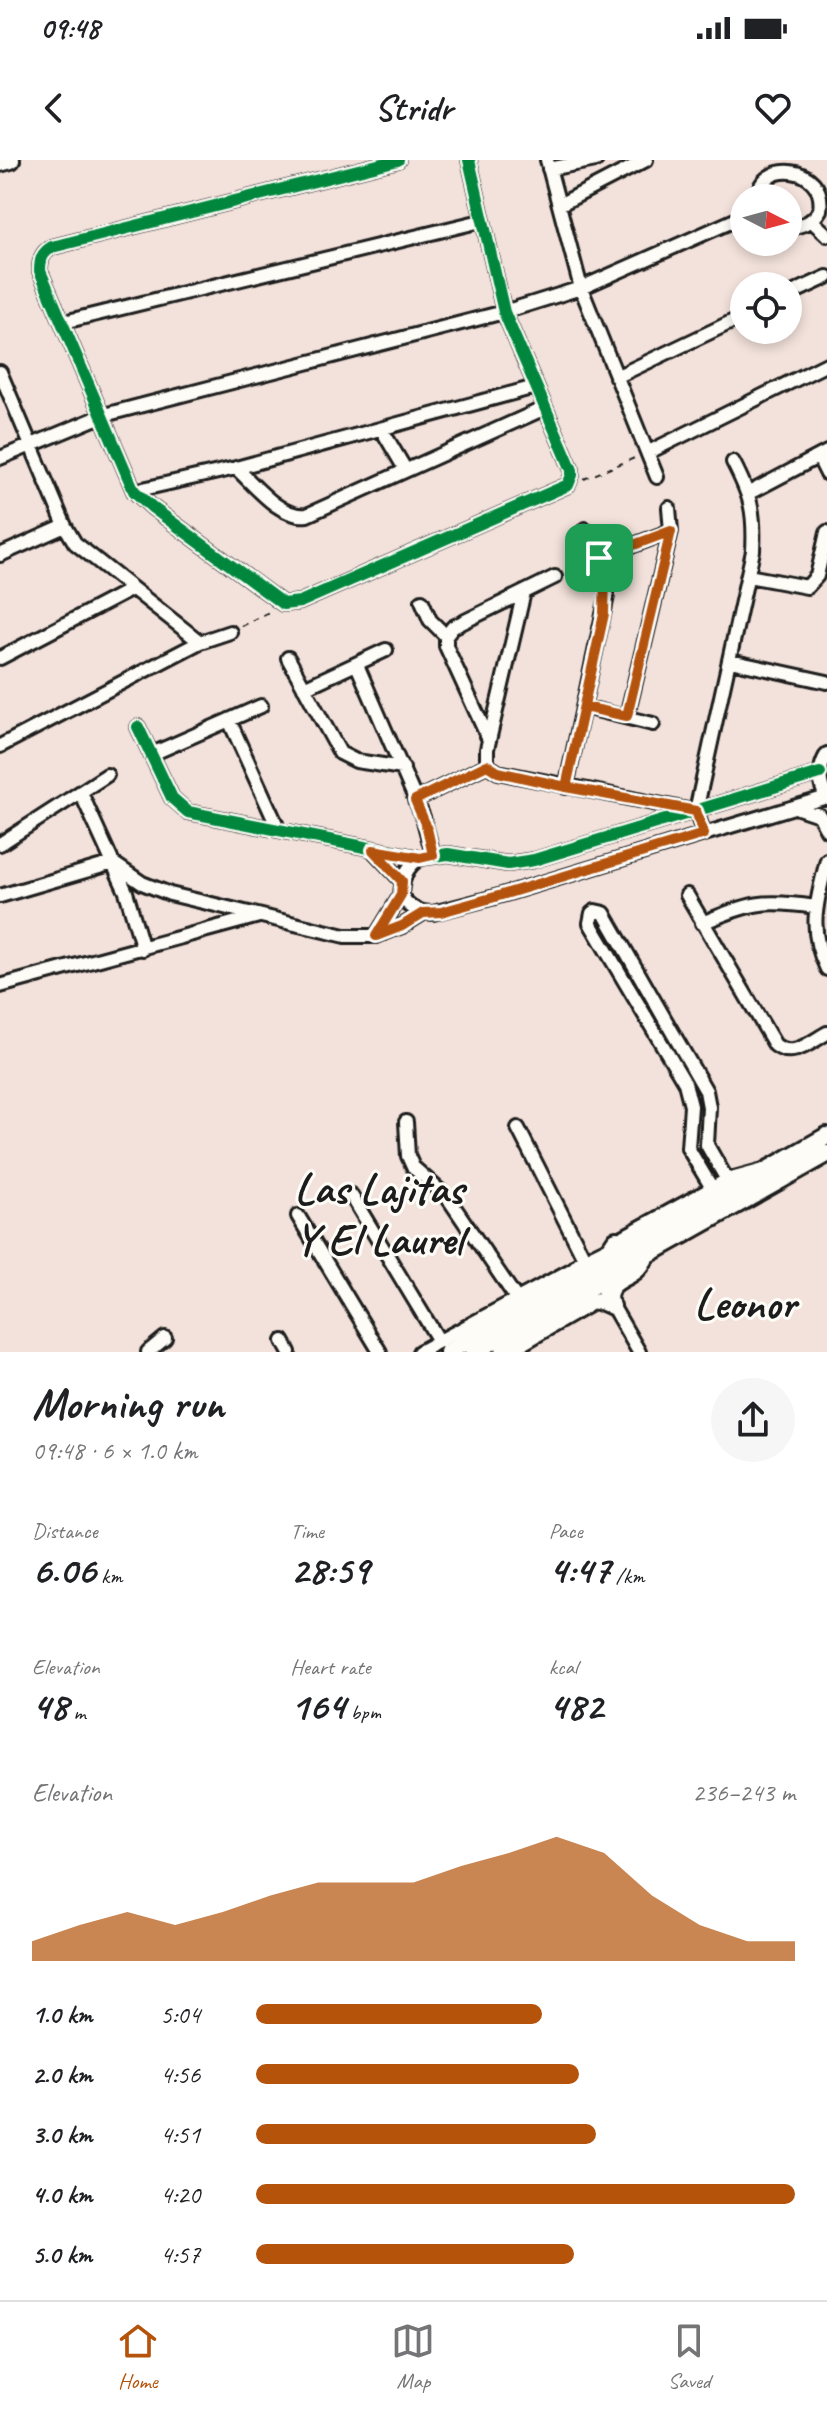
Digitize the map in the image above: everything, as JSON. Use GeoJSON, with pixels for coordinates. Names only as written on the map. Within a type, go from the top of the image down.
{"type":"FeatureCollection","features":[{"type":"Feature","properties":{"kind":"main road"},"geometry":{"type":"LineString","coordinates":[[0,163],[11,160]]}},
{"type":"Feature","properties":{"kind":"main road"},"geometry":{"type":"LineString","coordinates":[[474,1352],[827,1136]]}},
{"type":"Feature","properties":{"kind":"main road"},"geometry":{"type":"LineString","coordinates":[[444,1346],[649,1255],[827,1154]]}},
{"type":"Feature","properties":{"kind":"main road"},"geometry":{"type":"LineString","coordinates":[[572,1313],[584,1304],[589,1283],[584,1262],[610,1249],[616,1240]]}},
{"type":"Feature","properties":{"kind":"main road"},"geometry":{"type":"LineString","coordinates":[[504,1352],[595,1300],[612,1306]]}},
{"type":"Feature","properties":{"kind":"street"},"geometry":{"type":"LineString","coordinates":[[398,160],[52,247],[44,252],[40,260],[40,271],[134,491],[283,604],[300,602],[568,485],[572,470],[504,312],[469,160]]}},
{"type":"Feature","properties":{"kind":"street"},"geometry":{"type":"LineString","coordinates":[[596,160],[548,164],[581,288],[657,477]]}},
{"type":"Feature","properties":{"kind":"street"},"geometry":{"type":"LineString","coordinates":[[559,205],[646,160]]}},
{"type":"Feature","properties":{"kind":"street"},"geometry":{"type":"LineString","coordinates":[[760,184],[774,162],[797,161],[816,171],[822,181],[823,202],[811,220],[802,225]]}},
{"type":"Feature","properties":{"kind":"street"},"geometry":{"type":"LineString","coordinates":[[811,220],[827,235]]}},
{"type":"Feature","properties":{"kind":"street"},"geometry":{"type":"LineString","coordinates":[[64,322],[481,221]]}},
{"type":"Feature","properties":{"kind":"street"},"geometry":{"type":"LineString","coordinates":[[0,458],[104,415],[504,312],[581,288],[730,222]]}},
{"type":"Feature","properties":{"kind":"street"},"geometry":{"type":"LineString","coordinates":[[802,289],[827,277]]}},
{"type":"Feature","properties":{"kind":"street"},"geometry":{"type":"LineString","coordinates":[[616,377],[730,323]]}},
{"type":"Feature","properties":{"kind":"street"},"geometry":{"type":"LineString","coordinates":[[649,452],[827,364]]}},
{"type":"Feature","properties":{"kind":"street"},"geometry":{"type":"LineString","coordinates":[[0,372],[75,543],[200,642]]}},
{"type":"Feature","properties":{"kind":"street"},"geometry":{"type":"LineString","coordinates":[[134,491],[236,468],[535,387]]}},
{"type":"Feature","properties":{"kind":"street"},"geometry":{"type":"LineString","coordinates":[[236,468],[284,511],[307,515],[545,408]]}},
{"type":"Feature","properties":{"kind":"street"},"geometry":{"type":"LineString","coordinates":[[382,430],[405,469]]}},
{"type":"Feature","properties":{"kind":"street"},"geometry":{"type":"LineString","coordinates":[[749,493],[823,455],[827,474]]}},
{"type":"Feature","properties":{"kind":"street"},"geometry":{"type":"LineString","coordinates":[[704,834],[696,811],[748,576],[754,531],[749,493],[733,462]]}},
{"type":"Feature","properties":{"kind":"street"},"geometry":{"type":"LineString","coordinates":[[627,716],[671,531],[669,508]]}},
{"type":"Feature","properties":{"kind":"street"},"geometry":{"type":"LineString","coordinates":[[0,555],[65,526]]}},
{"type":"Feature","properties":{"kind":"street"},"geometry":{"type":"LineString","coordinates":[[566,787],[607,596],[599,558],[585,529]]}},
{"type":"Feature","properties":{"kind":"street"},"geometry":{"type":"LineString","coordinates":[[599,558],[671,531]]}},
{"type":"Feature","properties":{"kind":"street"},"geometry":{"type":"LineString","coordinates":[[748,576],[807,587],[817,576],[827,532]]}},
{"type":"Feature","properties":{"kind":"street"},"geometry":{"type":"LineString","coordinates":[[489,740],[446,646],[446,636],[453,627],[555,577]]}},
{"type":"Feature","properties":{"kind":"street"},"geometry":{"type":"LineString","coordinates":[[0,658],[132,589]]}},
{"type":"Feature","properties":{"kind":"street"},"geometry":{"type":"LineString","coordinates":[[524,592],[489,740],[487,765],[498,772],[566,787],[696,811]]}},
{"type":"Feature","properties":{"kind":"street"},"geometry":{"type":"LineString","coordinates":[[422,601],[430,620],[446,636]]}},
{"type":"Feature","properties":{"kind":"street"},"geometry":{"type":"LineString","coordinates":[[0,746],[200,642],[230,632]]}},
{"type":"Feature","properties":{"kind":"street"},"geometry":{"type":"LineString","coordinates":[[304,688],[386,650]]}},
{"type":"Feature","properties":{"kind":"street"},"geometry":{"type":"LineString","coordinates":[[288,658],[340,753],[356,761],[403,768]]}},
{"type":"Feature","properties":{"kind":"street"},"geometry":{"type":"LineString","coordinates":[[730,661],[827,682]]}},
{"type":"Feature","properties":{"kind":"street"},"geometry":{"type":"LineString","coordinates":[[357,665],[427,828],[426,856]]}},
{"type":"Feature","properties":{"kind":"street"},"geometry":{"type":"LineString","coordinates":[[152,754],[261,706]]}},
{"type":"Feature","properties":{"kind":"street"},"geometry":{"type":"LineString","coordinates":[[584,707],[653,724]]}},
{"type":"Feature","properties":{"kind":"street"},"geometry":{"type":"LineString","coordinates":[[229,720],[278,828]]}},
{"type":"Feature","properties":{"kind":"street"},"geometry":{"type":"LineString","coordinates":[[138,727],[172,798],[188,812],[278,828],[373,850],[426,856],[448,854],[492,863],[520,863],[820,773]]}},
{"type":"Feature","properties":{"kind":"street"},"geometry":{"type":"LineString","coordinates":[[113,863],[142,883],[170,894],[345,936],[376,936],[402,926],[423,913],[441,912],[495,897],[827,798],[822,790],[820,773],[827,754]]}},
{"type":"Feature","properties":{"kind":"street"},"geometry":{"type":"LineString","coordinates":[[415,800],[487,765]]}},
{"type":"Feature","properties":{"kind":"street"},"geometry":{"type":"LineString","coordinates":[[0,844],[107,775]]}},
{"type":"Feature","properties":{"kind":"street"},"geometry":{"type":"LineString","coordinates":[[81,793],[126,892],[143,949]]}},
{"type":"Feature","properties":{"kind":"street"},"geometry":{"type":"LineString","coordinates":[[794,808],[819,815],[827,830]]}},
{"type":"Feature","properties":{"kind":"street"},"geometry":{"type":"LineString","coordinates":[[373,850],[402,881]]}},
{"type":"Feature","properties":{"kind":"street"},"geometry":{"type":"LineString","coordinates":[[376,936],[401,895],[402,881],[412,863],[426,856]]}},
{"type":"Feature","properties":{"kind":"street"},"geometry":{"type":"LineString","coordinates":[[827,860],[815,907],[815,939],[827,969]]}},
{"type":"Feature","properties":{"kind":"street"},"geometry":{"type":"LineString","coordinates":[[0,896],[113,863]]}},
{"type":"Feature","properties":{"kind":"street"},"geometry":{"type":"LineString","coordinates":[[126,892],[142,883]]}},
{"type":"Feature","properties":{"kind":"street"},"geometry":{"type":"LineString","coordinates":[[401,895],[406,903],[423,913]]}},
{"type":"Feature","properties":{"kind":"street"},"geometry":{"type":"LineString","coordinates":[[687,895],[775,1045],[786,1051],[794,1051],[827,1033]]}},
{"type":"Feature","properties":{"kind":"street"},"geometry":{"type":"LineString","coordinates":[[702,923],[769,901],[815,907]]}},
{"type":"Feature","properties":{"kind":"street"},"geometry":{"type":"LineString","coordinates":[[712,1188],[688,1148],[690,1096],[685,1083],[590,923],[595,911],[604,913],[709,1098],[707,1145],[727,1180]]}},
{"type":"Feature","properties":{"kind":"street"},"geometry":{"type":"LineString","coordinates":[[0,986],[262,915]]}},
{"type":"Feature","properties":{"kind":"street"},"geometry":{"type":"LineString","coordinates":[[634,996],[647,989]]}},
{"type":"Feature","properties":{"kind":"street"},"geometry":{"type":"LineString","coordinates":[[685,1083],[698,1076]]}},
{"type":"Feature","properties":{"kind":"street"},"geometry":{"type":"LineString","coordinates":[[689,1120],[708,1120]]}},
{"type":"Feature","properties":{"kind":"street"},"geometry":{"type":"LineString","coordinates":[[406,1122],[408,1156],[413,1167],[448,1198],[516,1298]]}},
{"type":"Feature","properties":{"kind":"street"},"geometry":{"type":"LineString","coordinates":[[518,1128],[584,1258]]}},
{"type":"Feature","properties":{"kind":"street"},"geometry":{"type":"LineString","coordinates":[[419,1352],[444,1346],[516,1298],[573,1269],[584,1258],[727,1180],[767,1171]]}},
{"type":"Feature","properties":{"kind":"street"},"geometry":{"type":"LineString","coordinates":[[351,1195],[444,1346]]}},
{"type":"Feature","properties":{"kind":"street"},"geometry":{"type":"LineString","coordinates":[[298,1216],[380,1352]]}},
{"type":"Feature","properties":{"kind":"street"},"geometry":{"type":"LineString","coordinates":[[639,1352],[609,1296],[612,1287],[639,1271],[649,1255]]}},
{"type":"Feature","properties":{"kind":"street"},"geometry":{"type":"LineString","coordinates":[[589,1283],[612,1306]]}},
{"type":"Feature","properties":{"kind":"street"},"geometry":{"type":"LineString","coordinates":[[148,1352],[165,1338]]}},
{"type":"Feature","properties":{"kind":"path"},"geometry":{"type":"LineString","coordinates":[[568,485],[649,452]]}},
{"type":"Feature","properties":{"kind":"path"},"geometry":{"type":"LineString","coordinates":[[230,632],[283,604]]}},
{"type":"Feature","properties":{"kind":"cycle path"},"geometry":{"type":"LineString","coordinates":[[398,160],[52,247],[41,260],[40,271],[134,491],[283,604],[300,602],[568,485],[572,470],[504,312],[469,160]]}},
{"type":"Feature","properties":{"kind":"cycle path"},"geometry":{"type":"LineString","coordinates":[[138,727],[172,798],[188,812],[420,858],[448,854],[508,864],[534,860],[820,773]]}},
{"type":"Feature","properties":{"kind":"district","name":"Las Lajitas Y El Laurel"},"geometry":{"type":"Point","coordinates":[379,1214]}},
{"type":"Feature","properties":{"kind":"district","name":"Leonor"},"geometry":{"type":"Point","coordinates":[745,1303]}},
{"type":"Feature","properties":{"kind":"route"},"geometry":{"type":"LineString","coordinates":[[599,558],[607,596],[566,787],[498,772],[487,765],[415,800],[427,828],[433,855],[420,858],[373,850],[402,881],[401,895],[376,936],[402,926],[423,913],[441,912],[495,897],[704,834],[696,811],[566,787],[584,707],[627,716],[671,531],[599,558]]}}]}
